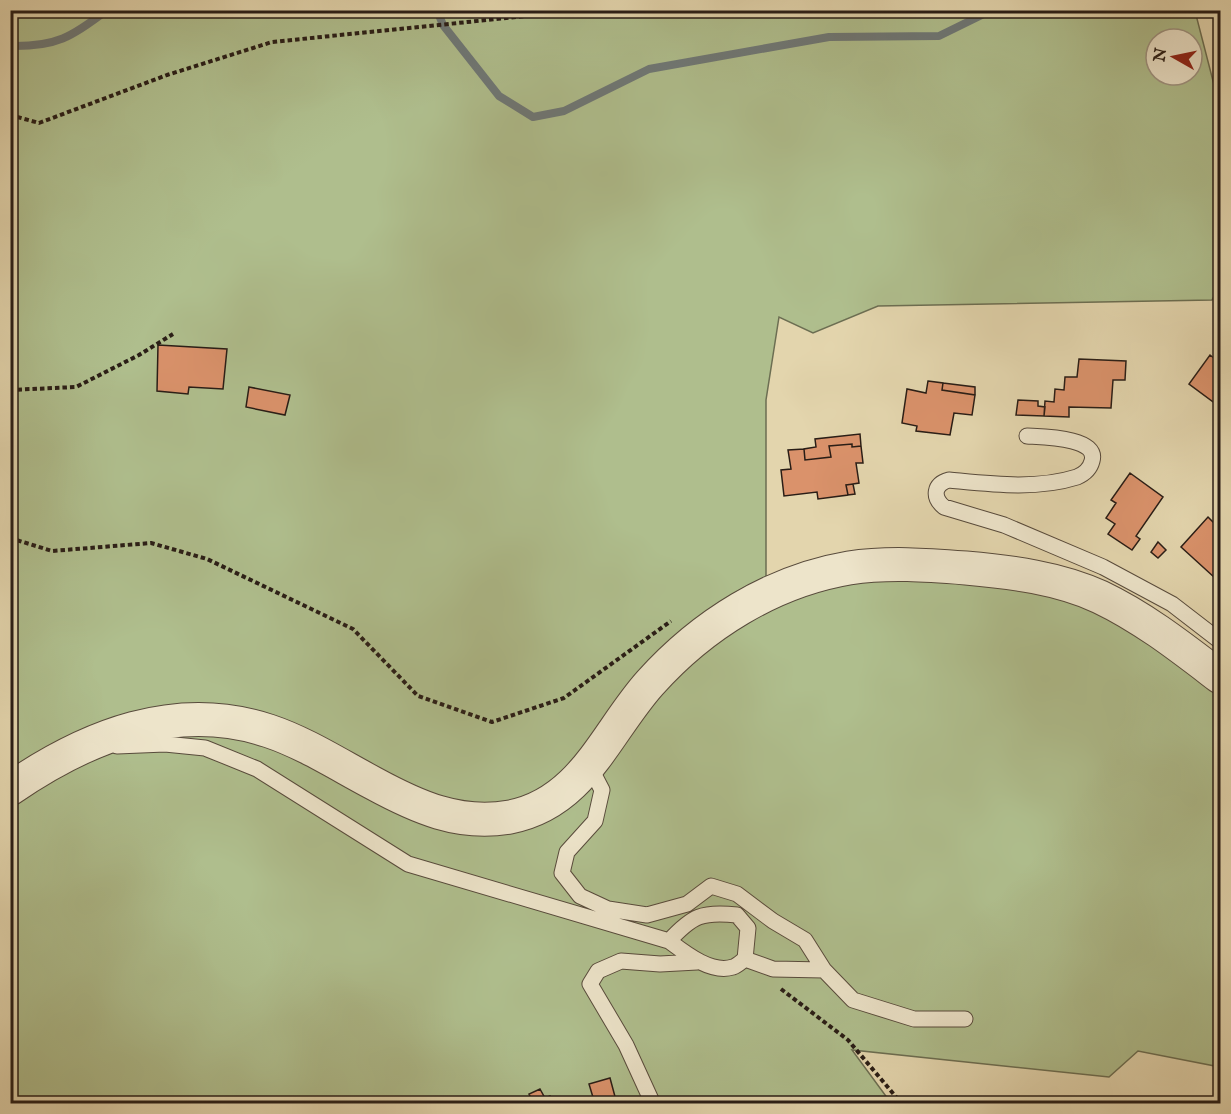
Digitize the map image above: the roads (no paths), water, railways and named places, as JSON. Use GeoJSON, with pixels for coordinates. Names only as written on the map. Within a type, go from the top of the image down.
{"type":"FeatureCollection","features":[{"type":"Feature","properties":{"kind":"street"},"geometry":{"type":"LineString","coordinates":[[10,789],[55,762],[111,735],[144,725],[209,718],[242,723],[271,731],[427,810],[470,818],[511,816],[539,808],[564,793],[590,766],[647,686],[676,655],[704,632],[734,611],[768,594],[802,581],[848,569],[924,564],[1028,576],[1064,584],[1100,597],[1162,634],[1221,677]]}},
{"type":"Feature","properties":{"kind":"lane"},"geometry":{"type":"LineString","coordinates":[[1027,436],[1079,443],[1088,447],[1092,452],[1092,464],[1085,473],[1079,476],[1054,482],[1015,485],[949,480],[937,488],[936,494],[939,502],[944,507],[1004,525],[1103,567],[1163,599],[1221,641]]}},
{"type":"Feature","properties":{"kind":"lane"},"geometry":{"type":"LineString","coordinates":[[87,747],[165,744],[205,748],[257,769],[408,864],[669,941],[697,962]]}},
{"type":"Feature","properties":{"kind":"lane"},"geometry":{"type":"LineString","coordinates":[[590,766],[602,790],[595,821],[567,852],[562,873],[580,896],[608,909],[647,915],[687,904],[711,886],[737,894],[773,921],[805,940],[824,970],[852,1000],[914,1019],[965,1019]]}},
{"type":"Feature","properties":{"kind":"lane"},"geometry":{"type":"LineString","coordinates":[[669,941],[697,916],[719,913],[737,915],[748,928],[739,963]]}},
{"type":"Feature","properties":{"kind":"lane"},"geometry":{"type":"LineString","coordinates":[[653,1104],[626,1045],[590,984],[597,971],[621,961],[660,964],[697,962],[722,968],[739,963],[772,969],[824,970]]}},
{"type":"Feature","properties":{"kind":"waterway"},"geometry":{"type":"LineString","coordinates":[[10,46],[40,45],[63,38],[73,34],[107,10]]}},
{"type":"Feature","properties":{"kind":"waterway"},"geometry":{"type":"LineString","coordinates":[[437,10],[443,25],[499,96],[533,117],[564,111],[649,69],[829,37],[939,36],[992,10]]}}]}
